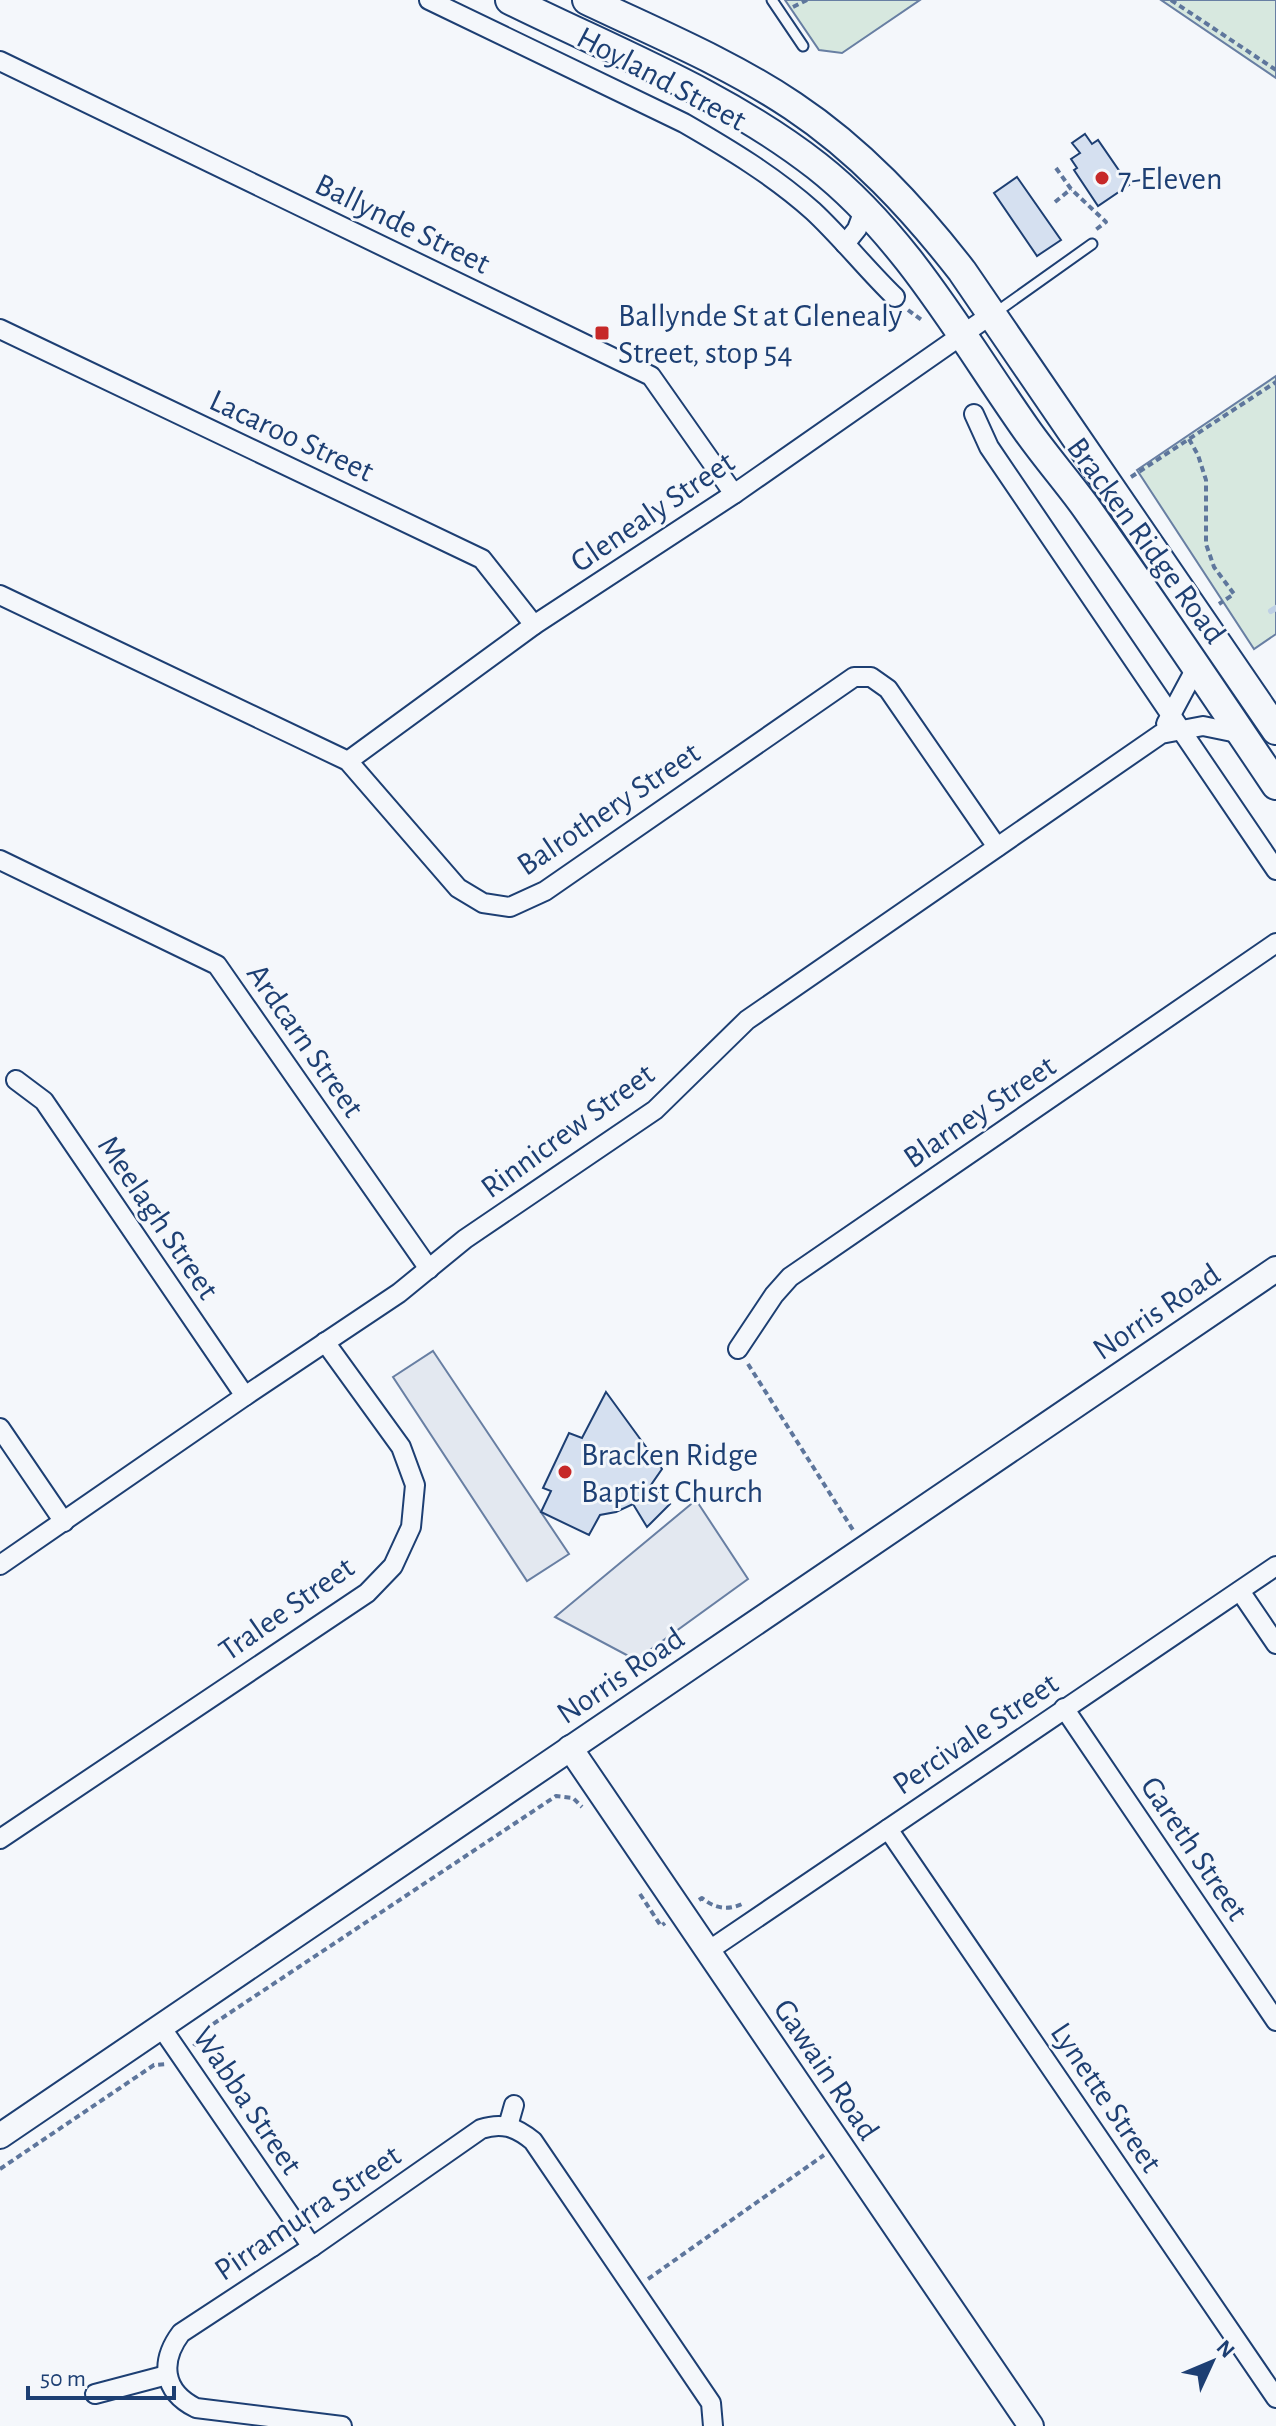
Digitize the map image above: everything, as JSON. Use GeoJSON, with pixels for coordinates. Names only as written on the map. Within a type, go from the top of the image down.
{"type":"FeatureCollection","features":[{"type":"Feature","properties":{"kind":"main road","name":"Hoyland Street"},"geometry":{"type":"LineString","coordinates":[[510,0],[704,94],[757,123],[816,165],[865,208],[908,258],[962,335]]}},
{"type":"Feature","properties":{"kind":"main road","name":"Hoyland Street"},"geometry":{"type":"LineString","coordinates":[[592,1],[762,87],[826,130],[891,187],[914,212],[992,314]]}},
{"type":"Feature","properties":{"kind":"main road","name":"Bracken Ridge Road"},"geometry":{"type":"LineString","coordinates":[[992,314],[1276,730]]}},
{"type":"Feature","properties":{"kind":"main road","name":"Bracken Ridge Road"},"geometry":{"type":"LineString","coordinates":[[962,335],[1037,445],[1085,506],[1276,785]]}},
{"type":"Feature","properties":{"kind":"main road","name":"Norris Road"},"geometry":{"type":"LineString","coordinates":[[0,2136],[1276,1270]]}},
{"type":"Feature","properties":{"kind":"main road","name":"Gawain Road"},"geometry":{"type":"LineString","coordinates":[[570,1748],[1031,2426]]}},
{"type":"Feature","properties":{"kind":"street","name":"Hoyland Street"},"geometry":{"type":"LineString","coordinates":[[429,0],[684,123],[719,143],[787,190],[901,302]]}},
{"type":"Feature","properties":{"kind":"street"},"geometry":{"type":"LineString","coordinates":[[580,34],[592,1]]}},
{"type":"Feature","properties":{"kind":"street","name":"Ballynde Street"},"geometry":{"type":"LineString","coordinates":[[0,61],[651,376],[734,494]]}},
{"type":"Feature","properties":{"kind":"street"},"geometry":{"type":"LineString","coordinates":[[845,244],[857,229],[865,208]]}},
{"type":"Feature","properties":{"kind":"street","name":"Glenealy Street"},"geometry":{"type":"LineString","coordinates":[[348,761],[534,625],[734,494],[992,314]]}},
{"type":"Feature","properties":{"kind":"street","name":"Lacaroo Street"},"geometry":{"type":"LineString","coordinates":[[0,329],[482,559],[534,625]]}},
{"type":"Feature","properties":{"kind":"street"},"geometry":{"type":"LineString","coordinates":[[974,414],[989,447],[1276,870]]}},
{"type":"Feature","properties":{"kind":"street","name":"Balrothery Street"},"geometry":{"type":"LineString","coordinates":[[0,595],[348,761],[458,888],[483,903],[510,907],[545,891],[854,677],[871,677],[888,689],[997,847]]}},
{"type":"Feature","properties":{"kind":"street"},"geometry":{"type":"LineString","coordinates":[[1175,722],[1196,668]]}},
{"type":"Feature","properties":{"kind":"street","name":"Rinnicrew Street"},"geometry":{"type":"LineString","coordinates":[[0,1565],[399,1293],[465,1239],[655,1110],[747,1020],[1175,722],[1242,734]]}},
{"type":"Feature","properties":{"kind":"street","name":"Ardcarn Street"},"geometry":{"type":"LineString","coordinates":[[0,860],[217,965],[429,1269]]}},
{"type":"Feature","properties":{"kind":"street","name":"Blarney Street"},"geometry":{"type":"LineString","coordinates":[[738,1349],[774,1295],[790,1277],[1276,943]]}},
{"type":"Feature","properties":{"kind":"street","name":"Meelagh Street"},"geometry":{"type":"LineString","coordinates":[[16,1080],[44,1101],[245,1396]]}},
{"type":"Feature","properties":{"kind":"street","name":"Tralee Street"},"geometry":{"type":"LineString","coordinates":[[0,1839],[367,1593],[393,1566],[411,1527],[415,1485],[401,1447],[325,1342]]}},
{"type":"Feature","properties":{"kind":"street"},"geometry":{"type":"LineString","coordinates":[[0,1428],[64,1522]]}},
{"type":"Feature","properties":{"kind":"street","name":"Percivale Street"},"geometry":{"type":"LineString","coordinates":[[708,1951],[1276,1566]]}},
{"type":"Feature","properties":{"kind":"street"},"geometry":{"type":"LineString","coordinates":[[1240,1591],[1276,1644]]}},
{"type":"Feature","properties":{"kind":"street","name":"Gareth Street"},"geometry":{"type":"LineString","coordinates":[[1064,1708],[1276,2021]]}},
{"type":"Feature","properties":{"kind":"street","name":"Lynette Street"},"geometry":{"type":"LineString","coordinates":[[888,1829],[1276,2398]]}},
{"type":"Feature","properties":{"kind":"street","name":"Wabba Street"},"geometry":{"type":"LineString","coordinates":[[161,2027],[312,2247]]}},
{"type":"Feature","properties":{"kind":"street"},"geometry":{"type":"LineString","coordinates":[[514,2105],[508,2126],[521,2131],[533,2141],[711,2403],[713,2426]]}},
{"type":"Feature","properties":{"kind":"street","name":"Pirramurra Street"},"geometry":{"type":"LineString","coordinates":[[167,2375],[167,2361],[181,2333],[312,2247],[481,2129],[496,2124],[508,2126]]}},
{"type":"Feature","properties":{"kind":"street"},"geometry":{"type":"LineString","coordinates":[[95,2394],[167,2375],[179,2396],[196,2408],[342,2426]]}},
{"type":"Feature","properties":{"kind":"lane"},"geometry":{"type":"LineString","coordinates":[[772,0],[803,46]]}},
{"type":"Feature","properties":{"kind":"lane"},"geometry":{"type":"LineString","coordinates":[[992,314],[1092,244]]}},
{"type":"Feature","properties":{"kind":"path"},"geometry":{"type":"LineString","coordinates":[[1171,0],[1276,70]]}},
{"type":"Feature","properties":{"kind":"path"},"geometry":{"type":"LineString","coordinates":[[1056,168],[1071,189],[1106,222],[1090,235],[1087,231]]}},
{"type":"Feature","properties":{"kind":"path"},"geometry":{"type":"LineString","coordinates":[[1055,202],[1071,189]]}},
{"type":"Feature","properties":{"kind":"path"},"geometry":{"type":"LineString","coordinates":[[901,302],[927,324]]}},
{"type":"Feature","properties":{"kind":"path"},"geometry":{"type":"LineString","coordinates":[[1125,481],[1276,382]]}},
{"type":"Feature","properties":{"kind":"path"},"geometry":{"type":"LineString","coordinates":[[1189,439],[1206,480],[1206,544],[1214,567],[1234,594],[1212,609]]}},
{"type":"Feature","properties":{"kind":"path"},"geometry":{"type":"LineString","coordinates":[[738,1349],[853,1530]]}},
{"type":"Feature","properties":{"kind":"path"},"geometry":{"type":"LineString","coordinates":[[192,2048],[204,2030],[556,1796],[573,1798],[587,1811]]}},
{"type":"Feature","properties":{"kind":"path"},"geometry":{"type":"LineString","coordinates":[[636,1887],[661,1926],[665,1923]]}},
{"type":"Feature","properties":{"kind":"path"},"geometry":{"type":"LineString","coordinates":[[698,1901],[702,1898],[713,1907],[723,1908],[736,1907],[750,1900]]}},
{"type":"Feature","properties":{"kind":"path"},"geometry":{"type":"LineString","coordinates":[[0,2169],[154,2065],[165,2066],[170,2062]]}},
{"type":"Feature","properties":{"kind":"path"},"geometry":{"type":"LineString","coordinates":[[633,2290],[839,2144]]}},
{"type":"Feature","properties":{"kind":"shaded area"},"geometry":{"type":"Polygon","coordinates":[[[785,0],[920,0],[842,53],[819,50],[785,0]]]}},
{"type":"Feature","properties":{"kind":"shaded area"},"geometry":{"type":"Polygon","coordinates":[[[1161,0],[1276,0],[1276,78],[1161,0]]]}},
{"type":"Feature","properties":{"kind":"shaded area"},"geometry":{"type":"Polygon","coordinates":[[[1276,376],[1276,634],[1254,649],[1137,470],[1276,376]]]}},
{"type":"Feature","properties":{"kind":"shaded area"},"geometry":{"type":"Polygon","coordinates":[[[433,1351],[569,1554],[527,1581],[393,1377],[433,1351]]]}},
{"type":"Feature","properties":{"kind":"shaded area"},"geometry":{"type":"Polygon","coordinates":[[[696,1500],[748,1579],[636,1660],[555,1617],[696,1500]]]}},
{"type":"Feature","properties":{"kind":"building","name":"7-Eleven"},"geometry":{"type":"Polygon","coordinates":[[[1085,134],[1092,144],[1098,140],[1129,185],[1098,206],[1074,170],[1077,168],[1071,159],[1080,153],[1072,143],[1085,134]]]}},
{"type":"Feature","properties":{"kind":"building"},"geometry":{"type":"Polygon","coordinates":[[[1017,177],[1061,240],[1037,256],[994,193],[1017,177]]]}},
{"type":"Feature","properties":{"kind":"building"},"geometry":{"type":"Polygon","coordinates":[[[606,1392],[662,1469],[651,1485],[670,1504],[647,1527],[633,1504],[600,1515],[589,1535],[541,1512],[551,1491],[543,1488],[569,1433],[582,1438],[606,1392]]]}},
{"type":"Feature","properties":{"kind":"waterway"},"geometry":{"type":"LineString","coordinates":[[1271,611],[1276,608]]}},
{"type":"Feature","properties":{"kind":"place","name":"7-Eleven"},"geometry":{"type":"Point","coordinates":[1102,178]}},
{"type":"Feature","properties":{"kind":"place","name":"Ballynde St at Glenealy Street, stop 54"},"geometry":{"type":"Point","coordinates":[602,333]}},
{"type":"Feature","properties":{"kind":"place","name":"Bracken Ridge Baptist Church"},"geometry":{"type":"Point","coordinates":[565,1472]}}]}
